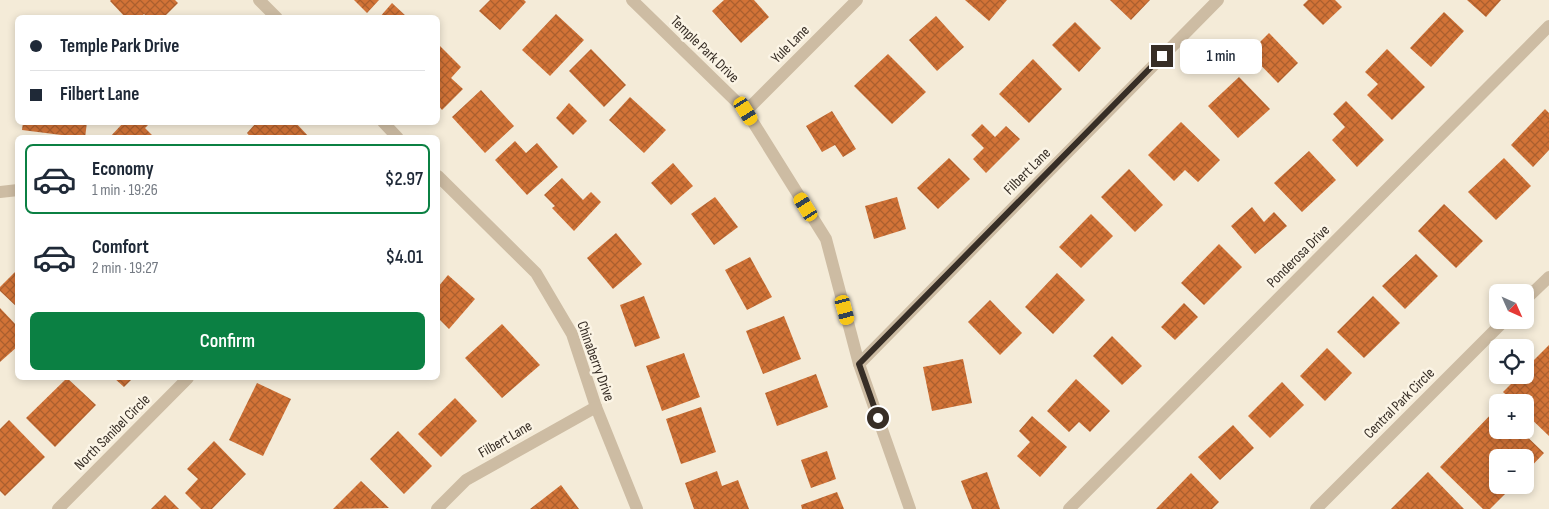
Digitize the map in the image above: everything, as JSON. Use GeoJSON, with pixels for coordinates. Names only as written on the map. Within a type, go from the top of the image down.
{"type":"FeatureCollection","features":[{"type":"Feature","properties":{"kind":"street"},"geometry":{"type":"LineString","coordinates":[[259,0],[273,15]]}},
{"type":"Feature","properties":{"kind":"street","name":"Temple Park Drive"},"geometry":{"type":"LineString","coordinates":[[632,0],[746,111],[826,239],[859,364],[910,509]]}},
{"type":"Feature","properties":{"kind":"street","name":"Yule Lane"},"geometry":{"type":"LineString","coordinates":[[746,111],[857,0]]}},
{"type":"Feature","properties":{"kind":"street","name":"Filbert Lane"},"geometry":{"type":"LineString","coordinates":[[859,364],[1218,0]]}},
{"type":"Feature","properties":{"kind":"street","name":"Ponderosa Drive"},"geometry":{"type":"LineString","coordinates":[[1069,509],[1549,26]]}},
{"type":"Feature","properties":{"kind":"street"},"geometry":{"type":"LineString","coordinates":[[386,125],[395,135]]}},
{"type":"Feature","properties":{"kind":"street","name":"Chinaberry Drive"},"geometry":{"type":"LineString","coordinates":[[440,178],[536,273],[572,334],[596,407],[636,509]]}},
{"type":"Feature","properties":{"kind":"street"},"geometry":{"type":"LineString","coordinates":[[0,192],[15,190]]}},
{"type":"Feature","properties":{"kind":"street"},"geometry":{"type":"LineString","coordinates":[[1534,291],[1549,276]]}},
{"type":"Feature","properties":{"kind":"street","name":"Central Park Circle"},"geometry":{"type":"LineString","coordinates":[[1316,509],[1497,329]]}},
{"type":"Feature","properties":{"kind":"street","name":"North Sanibel Circle"},"geometry":{"type":"LineString","coordinates":[[58,509],[186,380]]}},
{"type":"Feature","properties":{"kind":"street","name":"Filbert Lane"},"geometry":{"type":"LineString","coordinates":[[437,509],[466,480],[596,407]]}},
{"type":"Feature","properties":{"kind":"building"},"geometry":{"type":"Polygon","coordinates":[[[175,0],[178,3],[166,15],[123,15],[110,1],[175,0]]]}},
{"type":"Feature","properties":{"kind":"building"},"geometry":{"type":"Polygon","coordinates":[[[354,0],[379,0],[367,13],[354,0]]]}},
{"type":"Feature","properties":{"kind":"building"},"geometry":{"type":"Polygon","coordinates":[[[490,0],[524,0],[526,2],[500,30],[479,11],[490,0]]]}},
{"type":"Feature","properties":{"kind":"building"},"geometry":{"type":"Polygon","coordinates":[[[724,0],[754,0],[769,17],[741,43],[712,11],[724,0]]]}},
{"type":"Feature","properties":{"kind":"building"},"geometry":{"type":"Polygon","coordinates":[[[965,0],[1007,0],[989,21],[965,0]]]}},
{"type":"Feature","properties":{"kind":"building"},"geometry":{"type":"Polygon","coordinates":[[[1110,0],[1150,0],[1131,20],[1110,0]]]}},
{"type":"Feature","properties":{"kind":"building"},"geometry":{"type":"Polygon","coordinates":[[[1308,0],[1335,0],[1342,7],[1323,25],[1303,5],[1308,0]]]}},
{"type":"Feature","properties":{"kind":"building"},"geometry":{"type":"Polygon","coordinates":[[[1467,0],[1501,0],[1486,17],[1467,0]]]}},
{"type":"Feature","properties":{"kind":"building"},"geometry":{"type":"Polygon","coordinates":[[[392,3],[405,15],[382,15],[392,3]]]}},
{"type":"Feature","properties":{"kind":"building"},"geometry":{"type":"Polygon","coordinates":[[[1444,12],[1464,31],[1431,67],[1410,48],[1444,12]]]}},
{"type":"Feature","properties":{"kind":"building"},"geometry":{"type":"Polygon","coordinates":[[[556,14],[584,40],[550,76],[522,50],[556,14]]]}},
{"type":"Feature","properties":{"kind":"building"},"geometry":{"type":"Polygon","coordinates":[[[936,16],[964,47],[937,71],[909,40],[936,16]]]}},
{"type":"Feature","properties":{"kind":"building"},"geometry":{"type":"Polygon","coordinates":[[[1075,22],[1101,48],[1079,72],[1052,45],[1075,22]]]}},
{"type":"Feature","properties":{"kind":"building"},"geometry":{"type":"Polygon","coordinates":[[[1269,33],[1298,63],[1278,83],[1249,53],[1269,33]]]}},
{"type":"Feature","properties":{"kind":"building"},"geometry":{"type":"Polygon","coordinates":[[[440,46],[461,67],[451,78],[463,89],[442,110],[440,108],[440,46]]]}},
{"type":"Feature","properties":{"kind":"building"},"geometry":{"type":"Polygon","coordinates":[[[591,49],[626,85],[604,107],[569,71],[591,49]]]}},
{"type":"Feature","properties":{"kind":"building"},"geometry":{"type":"Polygon","coordinates":[[[1387,49],[1425,87],[1392,120],[1367,95],[1378,84],[1365,72],[1387,49]]]}},
{"type":"Feature","properties":{"kind":"building"},"geometry":{"type":"Polygon","coordinates":[[[888,54],[926,92],[892,124],[854,86],[888,54]]]}},
{"type":"Feature","properties":{"kind":"building"},"geometry":{"type":"Polygon","coordinates":[[[1033,59],[1062,89],[1029,123],[999,94],[1033,59]]]}},
{"type":"Feature","properties":{"kind":"building"},"geometry":{"type":"Polygon","coordinates":[[[1239,77],[1270,109],[1238,138],[1208,106],[1239,77]]]}},
{"type":"Feature","properties":{"kind":"building"},"geometry":{"type":"Polygon","coordinates":[[[481,90],[514,126],[485,153],[452,117],[481,90]]]}},
{"type":"Feature","properties":{"kind":"building"},"geometry":{"type":"Polygon","coordinates":[[[630,97],[666,130],[644,153],[609,120],[630,97]]]}},
{"type":"Feature","properties":{"kind":"building"},"geometry":{"type":"Polygon","coordinates":[[[1346,101],[1384,140],[1357,167],[1332,140],[1345,127],[1333,114],[1346,101]]]}},
{"type":"Feature","properties":{"kind":"building"},"geometry":{"type":"Polygon","coordinates":[[[569,103],[587,121],[573,135],[556,118],[569,103]]]}},
{"type":"Feature","properties":{"kind":"building"},"geometry":{"type":"Polygon","coordinates":[[[1545,109],[1549,113],[1549,150],[1533,167],[1511,145],[1545,109]]]}},
{"type":"Feature","properties":{"kind":"building"},"geometry":{"type":"Polygon","coordinates":[[[832,111],[856,149],[843,157],[835,145],[822,152],[806,126],[832,111]]]}},
{"type":"Feature","properties":{"kind":"building"},"geometry":{"type":"Polygon","coordinates":[[[1181,122],[1220,160],[1198,182],[1185,170],[1174,181],[1148,155],[1181,122]]]}},
{"type":"Feature","properties":{"kind":"building"},"geometry":{"type":"Polygon","coordinates":[[[982,124],[995,137],[1006,126],[1020,139],[986,173],[973,159],[984,148],[971,135],[982,124]]]}},
{"type":"Feature","properties":{"kind":"building"},"geometry":{"type":"Polygon","coordinates":[[[23,125],[87,125],[85,135],[61,135],[22,130],[23,125]]]}},
{"type":"Feature","properties":{"kind":"building"},"geometry":{"type":"Polygon","coordinates":[[[121,125],[148,125],[145,128],[152,135],[112,135],[121,125]]]}},
{"type":"Feature","properties":{"kind":"building"},"geometry":{"type":"Polygon","coordinates":[[[254,125],[298,125],[307,135],[249,135],[247,133],[254,125]]]}},
{"type":"Feature","properties":{"kind":"building"},"geometry":{"type":"Polygon","coordinates":[[[515,141],[526,153],[537,143],[558,167],[527,195],[495,160],[515,141]]]}},
{"type":"Feature","properties":{"kind":"building"},"geometry":{"type":"Polygon","coordinates":[[[1309,151],[1336,180],[1302,212],[1274,183],[1309,151]]]}},
{"type":"Feature","properties":{"kind":"building"},"geometry":{"type":"Polygon","coordinates":[[[949,158],[970,179],[938,209],[917,188],[949,158]]]}},
{"type":"Feature","properties":{"kind":"building"},"geometry":{"type":"Polygon","coordinates":[[[1504,158],[1531,186],[1496,220],[1468,192],[1504,158]]]}},
{"type":"Feature","properties":{"kind":"building"},"geometry":{"type":"Polygon","coordinates":[[[673,163],[693,186],[671,205],[651,183],[673,163]]]}},
{"type":"Feature","properties":{"kind":"building"},"geometry":{"type":"Polygon","coordinates":[[[1129,169],[1163,205],[1135,232],[1101,197],[1129,169]]]}},
{"type":"Feature","properties":{"kind":"building"},"geometry":{"type":"Polygon","coordinates":[[[562,178],[583,200],[591,192],[601,202],[574,231],[552,208],[555,206],[544,195],[562,178]]]}},
{"type":"Feature","properties":{"kind":"building"},"geometry":{"type":"Polygon","coordinates":[[[715,197],[738,227],[714,245],[691,214],[715,197]]]}},
{"type":"Feature","properties":{"kind":"building"},"geometry":{"type":"Polygon","coordinates":[[[897,197],[906,229],[874,239],[865,206],[897,197]]]}},
{"type":"Feature","properties":{"kind":"building"},"geometry":{"type":"Polygon","coordinates":[[[1444,204],[1483,241],[1456,268],[1418,231],[1444,204]]]}},
{"type":"Feature","properties":{"kind":"building"},"geometry":{"type":"Polygon","coordinates":[[[1252,207],[1264,222],[1274,212],[1287,226],[1255,254],[1231,226],[1252,207]]]}},
{"type":"Feature","properties":{"kind":"building"},"geometry":{"type":"Polygon","coordinates":[[[1091,214],[1113,236],[1081,268],[1059,247],[1091,214]]]}},
{"type":"Feature","properties":{"kind":"building"},"geometry":{"type":"Polygon","coordinates":[[[616,233],[642,264],[613,289],[587,258],[616,233]]]}},
{"type":"Feature","properties":{"kind":"building"},"geometry":{"type":"Polygon","coordinates":[[[1219,244],[1242,267],[1204,305],[1181,283],[1219,244]]]}},
{"type":"Feature","properties":{"kind":"building"},"geometry":{"type":"Polygon","coordinates":[[[1416,254],[1438,276],[1405,309],[1382,286],[1416,254]]]}},
{"type":"Feature","properties":{"kind":"building"},"geometry":{"type":"Polygon","coordinates":[[[750,257],[772,297],[747,310],[725,270],[750,257]]]}},
{"type":"Feature","properties":{"kind":"building"},"geometry":{"type":"Polygon","coordinates":[[[15,272],[15,305],[0,291],[0,287],[15,272]]]}},
{"type":"Feature","properties":{"kind":"building"},"geometry":{"type":"Polygon","coordinates":[[[1057,273],[1085,300],[1053,334],[1025,307],[1057,273]]]}},
{"type":"Feature","properties":{"kind":"building"},"geometry":{"type":"Polygon","coordinates":[[[448,275],[475,299],[449,329],[440,320],[440,285],[448,275]]]}},
{"type":"Feature","properties":{"kind":"building"},"geometry":{"type":"Polygon","coordinates":[[[644,296],[660,338],[635,347],[620,305],[644,296]]]}},
{"type":"Feature","properties":{"kind":"building"},"geometry":{"type":"Polygon","coordinates":[[[1373,296],[1400,323],[1364,358],[1337,332],[1373,296]]]}},
{"type":"Feature","properties":{"kind":"building"},"geometry":{"type":"Polygon","coordinates":[[[990,300],[1022,333],[1000,355],[968,322],[990,300]]]}},
{"type":"Feature","properties":{"kind":"building"},"geometry":{"type":"Polygon","coordinates":[[[1184,303],[1198,317],[1175,340],[1161,327],[1184,303]]]}},
{"type":"Feature","properties":{"kind":"building"},"geometry":{"type":"Polygon","coordinates":[[[0,308],[15,324],[15,349],[0,362],[0,308]]]}},
{"type":"Feature","properties":{"kind":"building"},"geometry":{"type":"Polygon","coordinates":[[[784,316],[801,359],[763,374],[746,331],[784,316]]]}},
{"type":"Feature","properties":{"kind":"building"},"geometry":{"type":"Polygon","coordinates":[[[502,324],[540,365],[502,398],[465,358],[502,324]]]}},
{"type":"Feature","properties":{"kind":"building"},"geometry":{"type":"Polygon","coordinates":[[[1112,336],[1142,366],[1122,385],[1093,356],[1112,336]]]}},
{"type":"Feature","properties":{"kind":"building"},"geometry":{"type":"Polygon","coordinates":[[[1549,345],[1549,436],[1534,422],[1534,394],[1505,394],[1503,392],[1511,384],[1534,384],[1534,360],[1549,345]]]}},
{"type":"Feature","properties":{"kind":"building"},"geometry":{"type":"Polygon","coordinates":[[[1327,348],[1352,373],[1325,401],[1300,376],[1327,348]]]}},
{"type":"Feature","properties":{"kind":"building"},"geometry":{"type":"Polygon","coordinates":[[[684,353],[700,397],[662,411],[646,366],[684,353]]]}},
{"type":"Feature","properties":{"kind":"building"},"geometry":{"type":"Polygon","coordinates":[[[963,359],[972,403],[932,411],[923,367],[963,359]]]}},
{"type":"Feature","properties":{"kind":"building"},"geometry":{"type":"Polygon","coordinates":[[[816,374],[828,407],[777,426],[765,393],[816,374]]]}},
{"type":"Feature","properties":{"kind":"building"},"geometry":{"type":"Polygon","coordinates":[[[1076,379],[1110,411],[1090,432],[1079,422],[1069,432],[1047,411],[1076,379]]]}},
{"type":"Feature","properties":{"kind":"building"},"geometry":{"type":"Polygon","coordinates":[[[65,380],[69,380],[96,405],[55,447],[26,418],[65,380]]]}},
{"type":"Feature","properties":{"kind":"building"},"geometry":{"type":"Polygon","coordinates":[[[116,380],[131,380],[124,387],[116,380]]]}},
{"type":"Feature","properties":{"kind":"building"},"geometry":{"type":"Polygon","coordinates":[[[1282,382],[1304,405],[1270,438],[1248,416],[1282,382]]]}},
{"type":"Feature","properties":{"kind":"building"},"geometry":{"type":"Polygon","coordinates":[[[257,383],[291,399],[263,456],[229,440],[257,383]]]}},
{"type":"Feature","properties":{"kind":"building"},"geometry":{"type":"Polygon","coordinates":[[[455,398],[477,421],[441,457],[418,434],[455,398]]]}},
{"type":"Feature","properties":{"kind":"building"},"geometry":{"type":"Polygon","coordinates":[[[701,407],[716,452],[681,464],[666,419],[701,407]]]}},
{"type":"Feature","properties":{"kind":"building"},"geometry":{"type":"Polygon","coordinates":[[[1032,416],[1067,447],[1040,477],[1017,456],[1030,442],[1019,431],[1032,416]]]}},
{"type":"Feature","properties":{"kind":"building"},"geometry":{"type":"Polygon","coordinates":[[[1489,416],[1489,439],[1529,439],[1544,453],[1534,464],[1534,449],[1489,449],[1489,494],[1505,494],[1490,509],[1483,509],[1440,467],[1489,416]]]}},
{"type":"Feature","properties":{"kind":"building"},"geometry":{"type":"Polygon","coordinates":[[[9,420],[45,457],[5,496],[0,491],[0,429],[9,420]]]}},
{"type":"Feature","properties":{"kind":"building"},"geometry":{"type":"Polygon","coordinates":[[[1233,425],[1254,448],[1220,480],[1198,457],[1233,425]]]}},
{"type":"Feature","properties":{"kind":"building"},"geometry":{"type":"Polygon","coordinates":[[[398,431],[432,466],[404,494],[370,459],[398,431]]]}},
{"type":"Feature","properties":{"kind":"building"},"geometry":{"type":"Polygon","coordinates":[[[214,441],[246,474],[212,509],[201,509],[185,493],[198,479],[187,469],[214,441]]]}},
{"type":"Feature","properties":{"kind":"building"},"geometry":{"type":"Polygon","coordinates":[[[827,451],[836,479],[811,488],[801,460],[827,451]]]}},
{"type":"Feature","properties":{"kind":"building"},"geometry":{"type":"Polygon","coordinates":[[[717,471],[722,486],[738,480],[749,509],[694,509],[685,483],[717,471]]]}},
{"type":"Feature","properties":{"kind":"building"},"geometry":{"type":"Polygon","coordinates":[[[987,472],[1000,509],[972,509],[961,481],[987,472]]]}},
{"type":"Feature","properties":{"kind":"building"},"geometry":{"type":"Polygon","coordinates":[[[1428,472],[1464,509],[1391,509],[1428,472]]]}},
{"type":"Feature","properties":{"kind":"building"},"geometry":{"type":"Polygon","coordinates":[[[1191,473],[1219,502],[1212,509],[1156,509],[1191,473]]]}},
{"type":"Feature","properties":{"kind":"building"},"geometry":{"type":"Polygon","coordinates":[[[361,481],[389,508],[333,509],[361,481]]]}},
{"type":"Feature","properties":{"kind":"building"},"geometry":{"type":"Polygon","coordinates":[[[561,485],[579,509],[530,509],[561,485]]]}},
{"type":"Feature","properties":{"kind":"building"},"geometry":{"type":"Polygon","coordinates":[[[837,492],[844,509],[802,509],[801,505],[837,492]]]}},
{"type":"Feature","properties":{"kind":"building"},"geometry":{"type":"Polygon","coordinates":[[[165,495],[179,509],[151,509],[165,495]]]}},
{"type":"Feature","properties":{"kind":"route"},"geometry":{"type":"LineString","coordinates":[[878,418],[859,364],[1162,56]]}}]}
